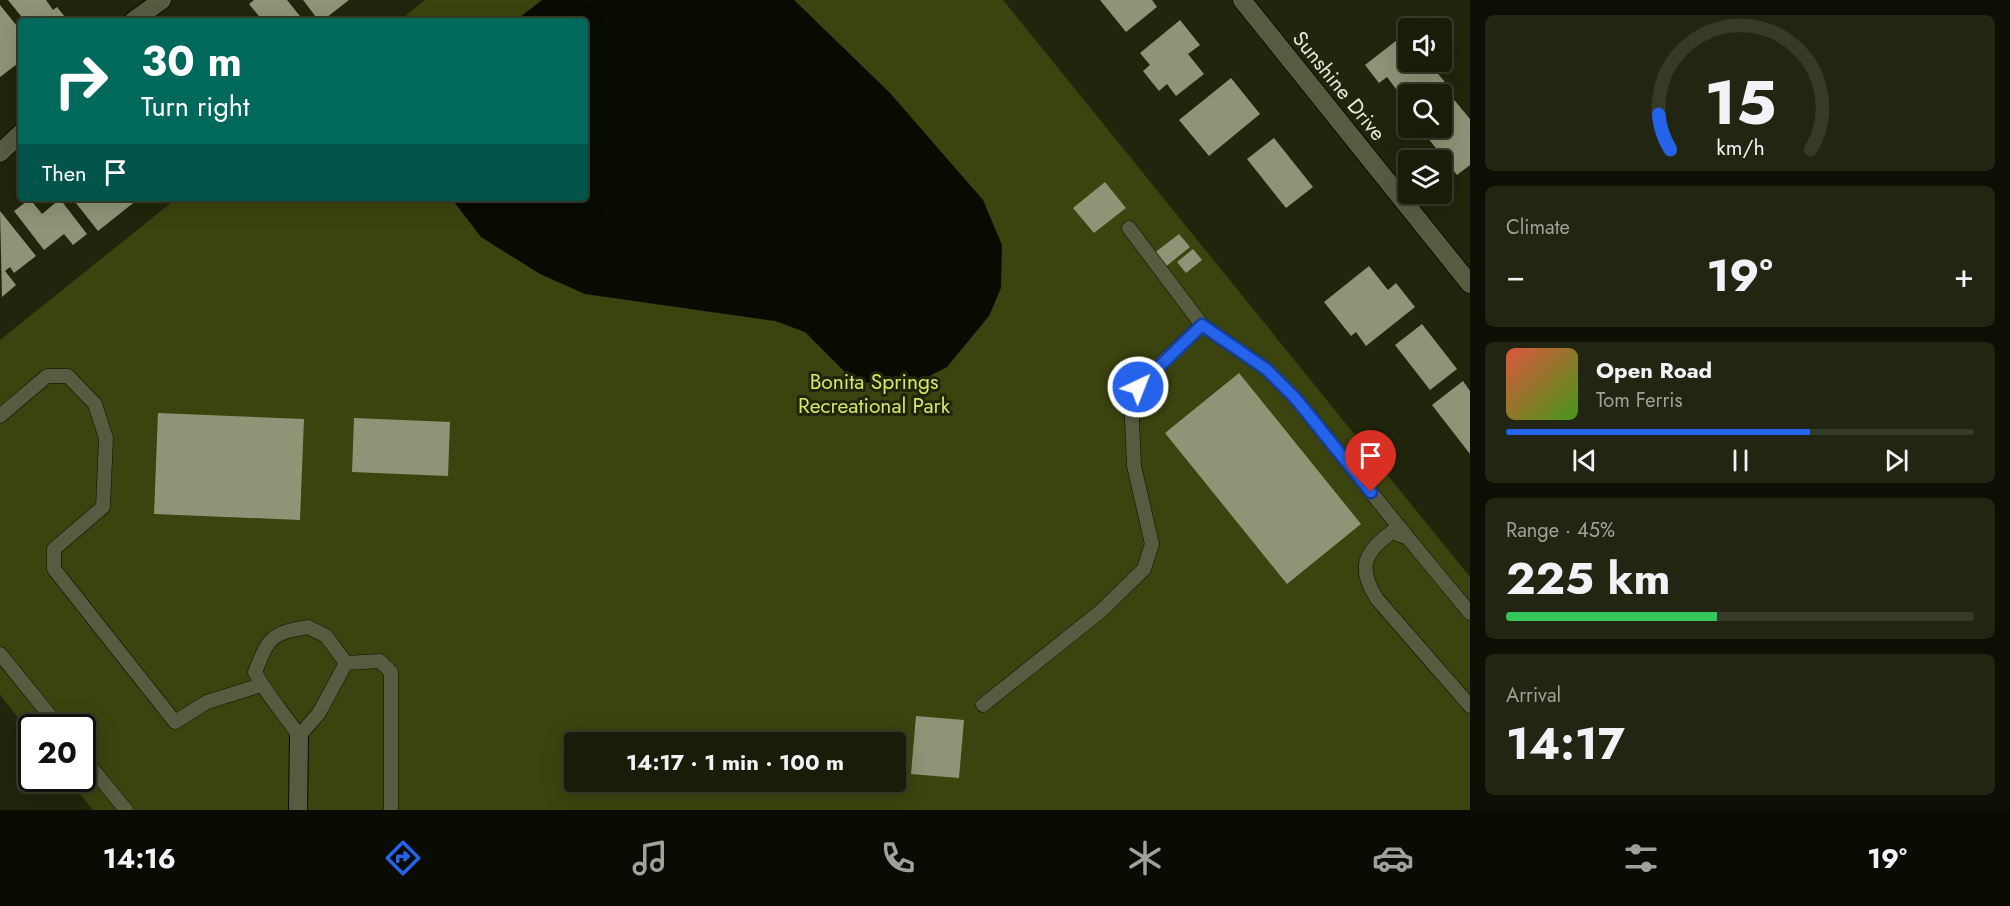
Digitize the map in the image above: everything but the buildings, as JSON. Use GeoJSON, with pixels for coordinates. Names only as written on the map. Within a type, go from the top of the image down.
{"type":"FeatureCollection","features":[{"type":"Feature","properties":{"kind":"street"},"geometry":{"type":"LineString","coordinates":[[137,18],[162,0]]}},
{"type":"Feature","properties":{"kind":"street","name":"Sunshine Drive"},"geometry":{"type":"LineString","coordinates":[[1242,0],[1470,284]]}},
{"type":"Feature","properties":{"kind":"street"},"geometry":{"type":"LineString","coordinates":[[0,153],[18,136]]}},
{"type":"Feature","properties":{"kind":"street"},"geometry":{"type":"LineString","coordinates":[[298,810],[299,736]]}},
{"type":"Feature","properties":{"kind":"lane"},"geometry":{"type":"LineString","coordinates":[[1129,228],[1202,325],[1266,369],[1296,399],[1470,613]]}},
{"type":"Feature","properties":{"kind":"lane"},"geometry":{"type":"LineString","coordinates":[[984,705],[1101,611],[1144,569],[1152,544],[1134,466],[1131,396],[1146,377],[1202,325]]}},
{"type":"Feature","properties":{"kind":"lane"},"geometry":{"type":"LineString","coordinates":[[0,416],[46,376],[68,376],[95,404],[106,438],[103,507],[54,549],[54,568],[175,722],[207,702],[261,685]]}},
{"type":"Feature","properties":{"kind":"lane"},"geometry":{"type":"LineString","coordinates":[[1408,538],[1392,532],[1374,545],[1365,565],[1367,583],[1377,598],[1470,706]]}},
{"type":"Feature","properties":{"kind":"lane"},"geometry":{"type":"LineString","coordinates":[[308,627],[326,636],[346,663],[319,714],[299,736],[280,707],[261,685],[255,672],[266,645],[281,632],[308,627]]}},
{"type":"Feature","properties":{"kind":"lane"},"geometry":{"type":"LineString","coordinates":[[0,654],[49,714]]}},
{"type":"Feature","properties":{"kind":"lane"},"geometry":{"type":"LineString","coordinates":[[346,663],[380,661],[391,672],[391,810]]}},
{"type":"Feature","properties":{"kind":"lane"},"geometry":{"type":"LineString","coordinates":[[96,773],[126,810]]}},
{"type":"Feature","properties":{"kind":"green space","name":"Bonita Springs Recreational Park"},"geometry":{"type":"Polygon","coordinates":[[[425,0],[1003,0],[1470,577],[1470,810],[93,810],[78,792],[96,792],[96,714],[18,714],[18,718],[0,695],[0,340],[173,201],[588,201],[588,18],[403,18],[425,0]]]}},
{"type":"Feature","properties":{"kind":"shaded area"},"geometry":{"type":"Polygon","coordinates":[[[542,0],[794,0],[890,93],[983,200],[1002,245],[1001,288],[989,316],[947,367],[920,381],[856,383],[805,332],[775,321],[585,294],[540,274],[481,237],[453,201],[588,201],[588,18],[519,18],[542,0]]]}},
{"type":"Feature","properties":{"kind":"route"},"geometry":{"type":"LineString","coordinates":[[1138,387],[1202,325],[1266,369],[1296,399],[1371,492]]}}]}
